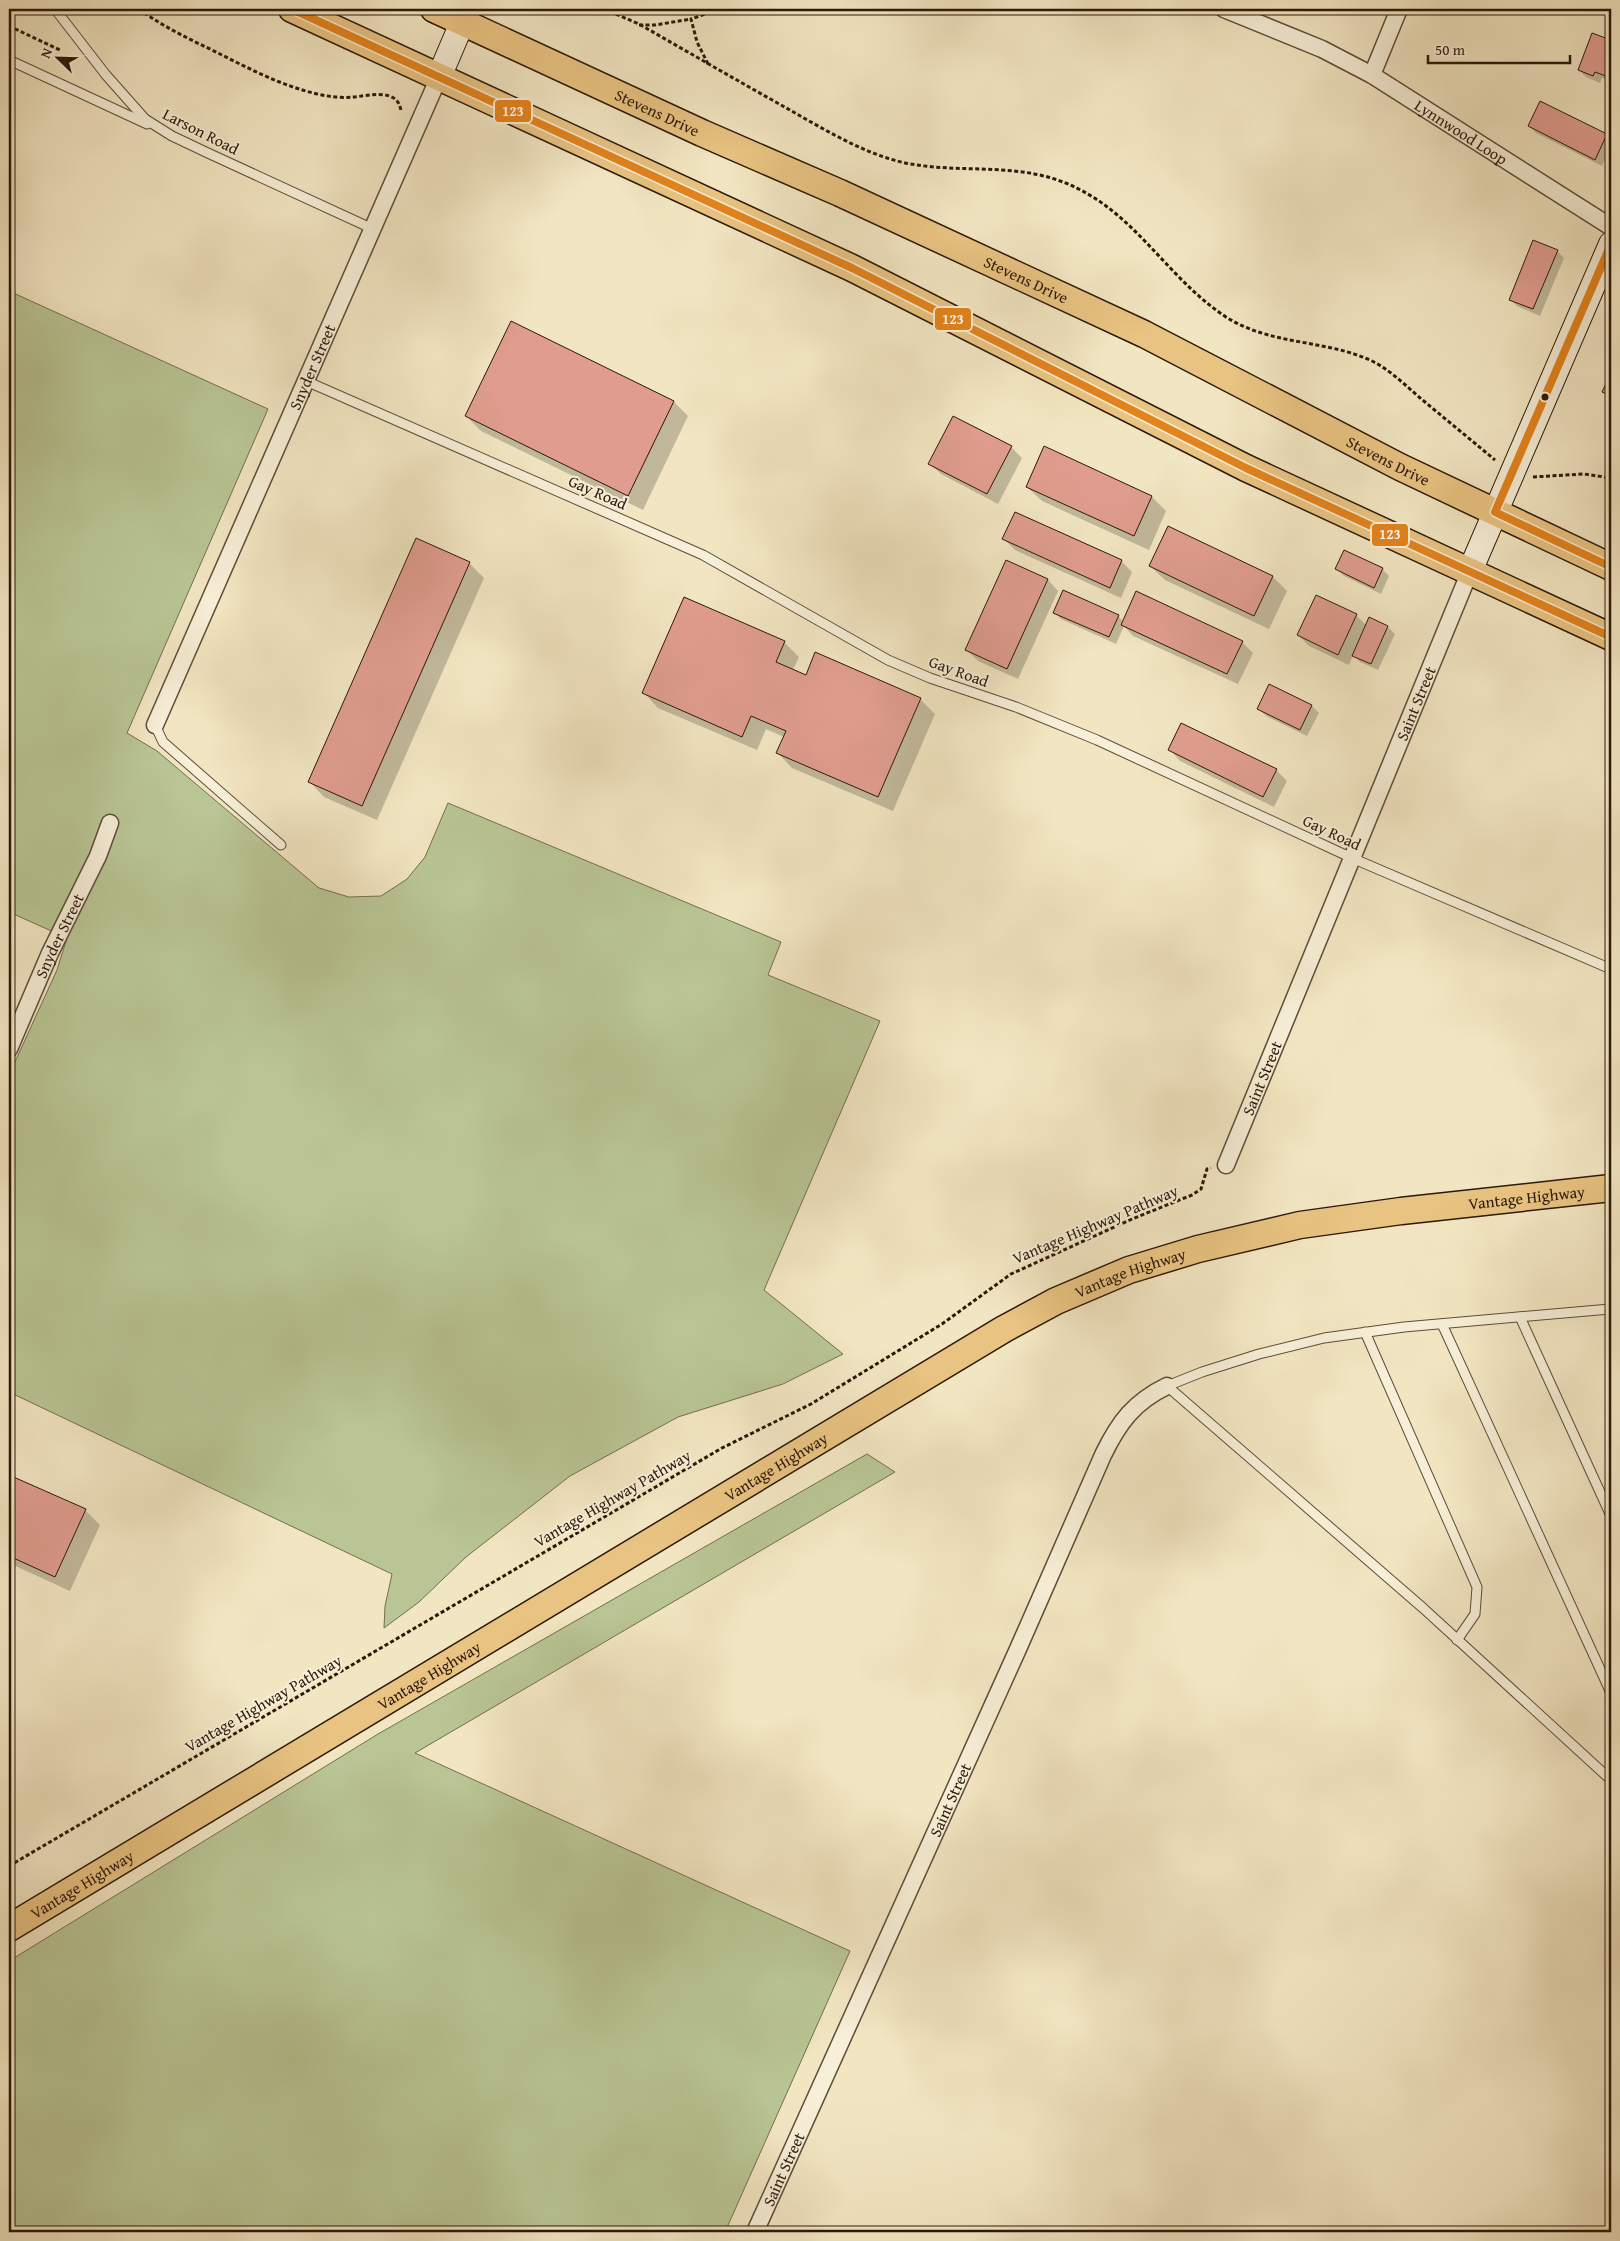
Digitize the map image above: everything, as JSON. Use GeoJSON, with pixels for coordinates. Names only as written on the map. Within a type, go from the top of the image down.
{"type":"FeatureCollection","features":[{"type":"Feature","properties":{"kind":"main road"},"geometry":{"type":"LineString","coordinates":[[292,9],[852,268],[1246,468],[1611,637]]}},
{"type":"Feature","properties":{"kind":"main road","name":"Stevens Drive"},"geometry":{"type":"LineString","coordinates":[[434,9],[466,16],[702,133],[840,193],[1144,334],[1392,463],[1611,567]]}},
{"type":"Feature","properties":{"kind":"main road","name":"Vantage Highway"},"geometry":{"type":"LineString","coordinates":[[9,1928],[996,1334],[1056,1301],[1129,1270],[1198,1249],[1300,1225],[1611,1188]]}},
{"type":"Feature","properties":{"kind":"street","name":"Lynnwood Loop"},"geometry":{"type":"LineString","coordinates":[[1224,9],[1322,49],[1372,75],[1611,227]]}},
{"type":"Feature","properties":{"kind":"street"},"geometry":{"type":"LineString","coordinates":[[1372,75],[1399,9]]}},
{"type":"Feature","properties":{"kind":"street","name":"Snyder Street"},"geometry":{"type":"LineString","coordinates":[[156,725],[466,16]]}},
{"type":"Feature","properties":{"kind":"street","name":"Saint Street"},"geometry":{"type":"LineString","coordinates":[[1226,1165],[1470,571],[1611,244]]}},
{"type":"Feature","properties":{"kind":"street","name":"Snyder Street"},"geometry":{"type":"LineString","coordinates":[[9,1049],[50,953],[98,856],[110,823]]}},
{"type":"Feature","properties":{"kind":"street","name":"Saint Street"},"geometry":{"type":"LineString","coordinates":[[754,2232],[1018,1649],[1103,1455],[1118,1426],[1132,1408],[1149,1394],[1167,1386]]}},
{"type":"Feature","properties":{"kind":"lane","name":"Larson Road"},"geometry":{"type":"LineString","coordinates":[[55,9],[106,75],[145,119],[172,136],[373,229]]}},
{"type":"Feature","properties":{"kind":"lane"},"geometry":{"type":"LineString","coordinates":[[9,60],[172,136]]}},
{"type":"Feature","properties":{"kind":"lane","name":"Gay Road"},"geometry":{"type":"LineString","coordinates":[[306,381],[703,555],[888,660],[930,678],[1016,707],[1082,734],[1352,858],[1611,969]]}},
{"type":"Feature","properties":{"kind":"lane"},"geometry":{"type":"LineString","coordinates":[[156,725],[162,742],[281,845]]}},
{"type":"Feature","properties":{"kind":"lane"},"geometry":{"type":"LineString","coordinates":[[1611,1310],[1442,1324],[1324,1338],[1259,1354],[1167,1386],[1457,1640],[1611,1780]]}},
{"type":"Feature","properties":{"kind":"lane"},"geometry":{"type":"LineString","coordinates":[[1520,1317],[1611,1516]]}},
{"type":"Feature","properties":{"kind":"lane"},"geometry":{"type":"LineString","coordinates":[[1442,1324],[1611,1692]]}},
{"type":"Feature","properties":{"kind":"lane"},"geometry":{"type":"LineString","coordinates":[[1365,1332],[1477,1587],[1477,1606],[1474,1614],[1457,1640]]}},
{"type":"Feature","properties":{"kind":"path"},"geometry":{"type":"LineString","coordinates":[[139,9],[170,29],[277,81],[323,95],[351,98],[386,94],[395,98],[401,105],[401,111]]}},
{"type":"Feature","properties":{"kind":"path"},"geometry":{"type":"LineString","coordinates":[[604,9],[639,24],[838,137],[886,158],[916,165],[1014,170],[1038,174],[1062,181],[1089,193],[1126,221],[1203,300],[1246,328],[1272,337],[1336,349],[1373,361],[1394,374],[1495,460],[1514,470],[1536,478],[1584,474],[1611,478]]}},
{"type":"Feature","properties":{"kind":"path"},"geometry":{"type":"LineString","coordinates":[[639,24],[656,25],[691,19],[720,9]]}},
{"type":"Feature","properties":{"kind":"path"},"geometry":{"type":"LineString","coordinates":[[691,19],[697,42],[709,64]]}},
{"type":"Feature","properties":{"kind":"path"},"geometry":{"type":"LineString","coordinates":[[9,26],[60,50]]}},
{"type":"Feature","properties":{"kind":"path","name":"Vantage Highway Pathway"},"geometry":{"type":"LineString","coordinates":[[9,1866],[722,1448],[811,1404],[942,1324],[1011,1274],[1132,1219],[1192,1196],[1201,1189],[1207,1169],[1226,1165]]}},
{"type":"Feature","properties":{"kind":"green space"},"geometry":{"type":"Polygon","coordinates":[[[9,291],[268,409],[127,733],[157,751],[319,888],[349,897],[381,896],[407,879],[425,857],[448,803],[781,942],[768,975],[880,1021],[764,1290],[843,1354],[783,1384],[678,1417],[570,1476],[466,1557],[419,1602],[384,1628],[385,1606],[392,1574],[9,1392],[9,1075],[57,970],[67,938],[9,912],[9,291]]]}},
{"type":"Feature","properties":{"kind":"green space"},"geometry":{"type":"Polygon","coordinates":[[[867,1454],[895,1472],[415,1753],[850,1951],[725,2232],[9,2232],[9,1961],[378,1734],[867,1454]]]}},
{"type":"Feature","properties":{"kind":"building"},"geometry":{"type":"Polygon","coordinates":[[[1592,33],[1611,40],[1611,78],[1595,72],[1593,76],[1578,70],[1592,33]]]}},
{"type":"Feature","properties":{"kind":"building"},"geometry":{"type":"Polygon","coordinates":[[[1540,101],[1607,134],[1595,160],[1528,126],[1540,101]]]}},
{"type":"Feature","properties":{"kind":"building"},"geometry":{"type":"Polygon","coordinates":[[[1533,240],[1558,250],[1533,309],[1509,300],[1533,240]]]}},
{"type":"Feature","properties":{"kind":"building"},"geometry":{"type":"Polygon","coordinates":[[[511,321],[674,401],[628,496],[465,416],[511,321]]]}},
{"type":"Feature","properties":{"kind":"building"},"geometry":{"type":"Polygon","coordinates":[[[1611,376],[1611,396],[1602,392],[1611,376]]]}},
{"type":"Feature","properties":{"kind":"building"},"geometry":{"type":"Polygon","coordinates":[[[953,416],[1012,446],[987,494],[928,464],[953,416]]]}},
{"type":"Feature","properties":{"kind":"building"},"geometry":{"type":"Polygon","coordinates":[[[1044,446],[1152,496],[1134,536],[1026,487],[1044,446]]]}},
{"type":"Feature","properties":{"kind":"building"},"geometry":{"type":"Polygon","coordinates":[[[1015,512],[1122,560],[1110,588],[1002,539],[1015,512]]]}},
{"type":"Feature","properties":{"kind":"building"},"geometry":{"type":"Polygon","coordinates":[[[1168,526],[1273,576],[1254,616],[1149,566],[1168,526]]]}},
{"type":"Feature","properties":{"kind":"building"},"geometry":{"type":"Polygon","coordinates":[[[416,538],[470,562],[362,806],[308,782],[416,538]]]}},
{"type":"Feature","properties":{"kind":"building"},"geometry":{"type":"Polygon","coordinates":[[[1344,550],[1383,568],[1374,588],[1335,569],[1344,550]]]}},
{"type":"Feature","properties":{"kind":"building"},"geometry":{"type":"Polygon","coordinates":[[[1006,560],[1048,579],[1007,669],[965,650],[1006,560]]]}},
{"type":"Feature","properties":{"kind":"building"},"geometry":{"type":"Polygon","coordinates":[[[1063,590],[1119,615],[1109,637],[1053,613],[1063,590]]]}},
{"type":"Feature","properties":{"kind":"building"},"geometry":{"type":"Polygon","coordinates":[[[1136,591],[1243,641],[1227,674],[1121,625],[1136,591]]]}},
{"type":"Feature","properties":{"kind":"building"},"geometry":{"type":"Polygon","coordinates":[[[1316,595],[1357,614],[1338,655],[1297,635],[1316,595]]]}},
{"type":"Feature","properties":{"kind":"building"},"geometry":{"type":"Polygon","coordinates":[[[684,597],[785,641],[776,662],[806,675],[815,652],[921,698],[878,797],[776,753],[786,731],[751,716],[742,737],[642,693],[684,597]]]}},
{"type":"Feature","properties":{"kind":"building"},"geometry":{"type":"Polygon","coordinates":[[[1369,617],[1388,626],[1371,664],[1352,656],[1369,617]]]}},
{"type":"Feature","properties":{"kind":"building"},"geometry":{"type":"Polygon","coordinates":[[[1269,684],[1312,705],[1300,730],[1257,709],[1269,684]]]}},
{"type":"Feature","properties":{"kind":"building"},"geometry":{"type":"Polygon","coordinates":[[[1181,723],[1277,769],[1263,797],[1168,750],[1181,723]]]}},
{"type":"Feature","properties":{"kind":"building"},"geometry":{"type":"Polygon","coordinates":[[[9,1475],[86,1509],[55,1577],[9,1556],[9,1475]]]}},
{"type":"Feature","properties":{"kind":"transit line","name":"123"},"geometry":{"type":"LineString","coordinates":[[292,9],[852,268],[1246,468],[1611,637]]}},
{"type":"Feature","properties":{"kind":"transit line","name":"123"},"geometry":{"type":"LineString","coordinates":[[1611,244],[1495,512],[1611,567]]}}]}
